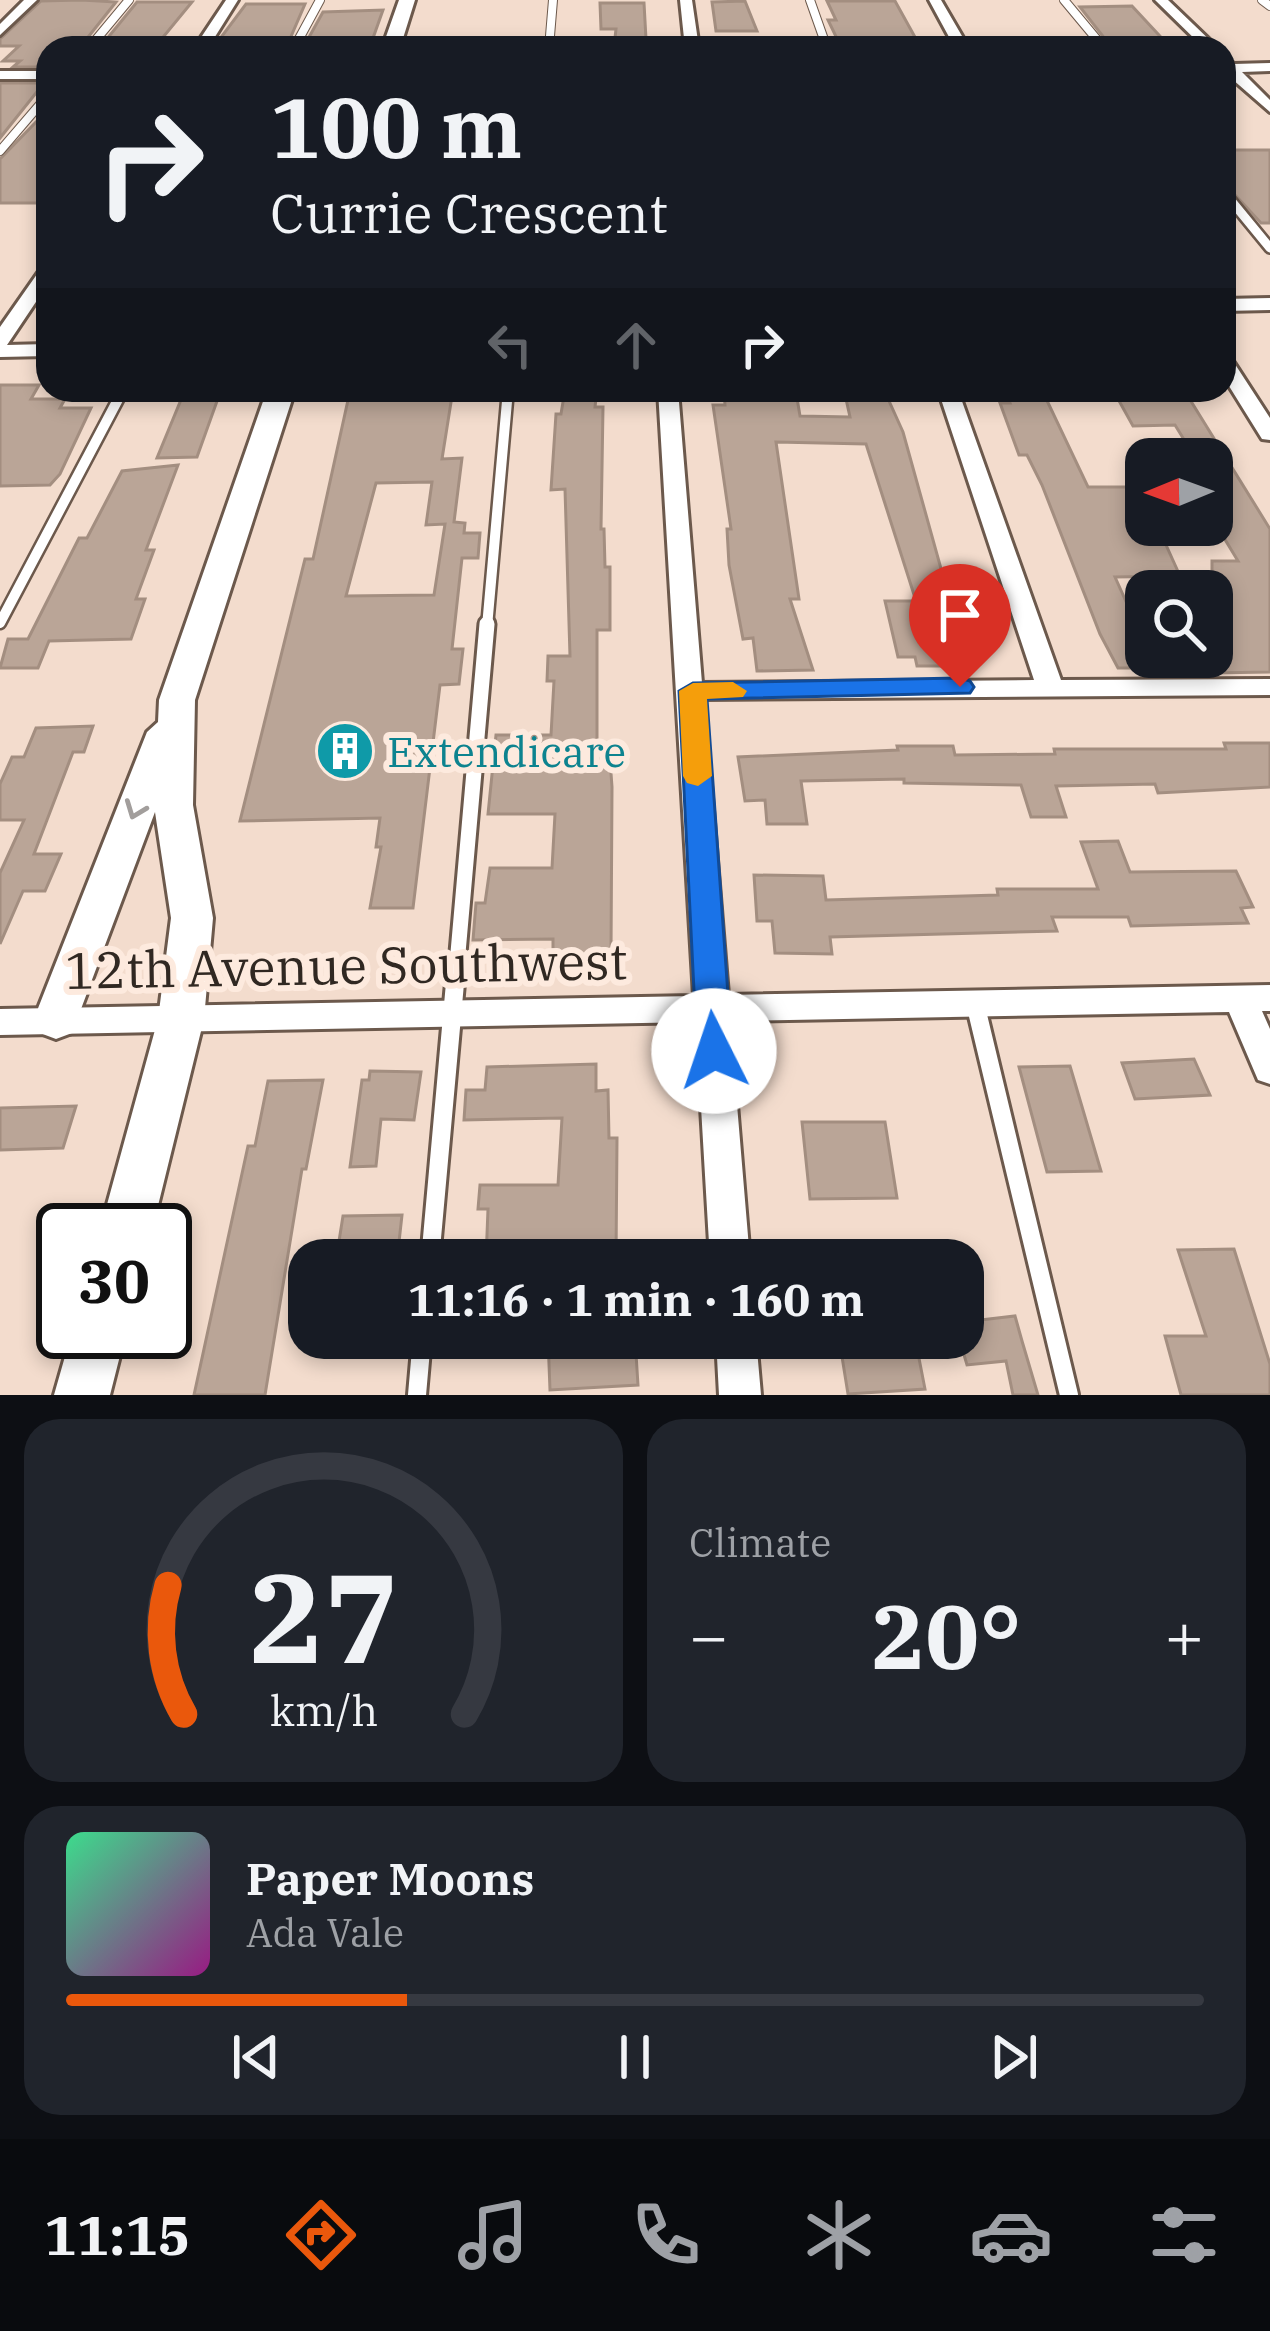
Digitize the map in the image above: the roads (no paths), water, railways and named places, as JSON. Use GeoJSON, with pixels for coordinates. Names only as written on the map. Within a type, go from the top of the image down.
{"type":"FeatureCollection","features":[{"type":"Feature","properties":{"kind":"street"},"geometry":{"type":"LineString","coordinates":[[0,32],[31,0]]}},
{"type":"Feature","properties":{"kind":"street"},"geometry":{"type":"LineString","coordinates":[[209,36],[232,0]]}},
{"type":"Feature","properties":{"kind":"street"},"geometry":{"type":"LineString","coordinates":[[395,36],[407,0]]}},
{"type":"Feature","properties":{"kind":"street"},"geometry":{"type":"LineString","coordinates":[[686,0],[690,36]]}},
{"type":"Feature","properties":{"kind":"street"},"geometry":{"type":"LineString","coordinates":[[935,0],[955,36]]}},
{"type":"Feature","properties":{"kind":"street"},"geometry":{"type":"LineString","coordinates":[[1162,0],[1199,36]]}},
{"type":"Feature","properties":{"kind":"street"},"geometry":{"type":"LineString","coordinates":[[1236,65],[1270,67]]}},
{"type":"Feature","properties":{"kind":"street"},"geometry":{"type":"LineString","coordinates":[[0,75],[36,75]]}},
{"type":"Feature","properties":{"kind":"street"},"geometry":{"type":"LineString","coordinates":[[1236,75],[1270,109]]}},
{"type":"Feature","properties":{"kind":"street"},"geometry":{"type":"LineString","coordinates":[[0,340],[36,288]]}},
{"type":"Feature","properties":{"kind":"street"},"geometry":{"type":"LineString","coordinates":[[1236,304],[1270,304]]}},
{"type":"Feature","properties":{"kind":"street"},"geometry":{"type":"LineString","coordinates":[[0,351],[36,350]]}},
{"type":"Feature","properties":{"kind":"street"},"geometry":{"type":"LineString","coordinates":[[1236,381],[1270,434]]}},
{"type":"Feature","properties":{"kind":"street"},"geometry":{"type":"LineString","coordinates":[[56,1021],[176,700],[277,402]]}},
{"type":"Feature","properties":{"kind":"street"},"geometry":{"type":"LineString","coordinates":[[669,402],[728,1239]]}},
{"type":"Feature","properties":{"kind":"street"},"geometry":{"type":"LineString","coordinates":[[952,402],[1049,685]]}},
{"type":"Feature","properties":{"kind":"street"},"geometry":{"type":"LineString","coordinates":[[693,691],[1270,687]]}},
{"type":"Feature","properties":{"kind":"street"},"geometry":{"type":"LineString","coordinates":[[133,1203],[182,1019],[192,918],[173,805],[176,700]]}},
{"type":"Feature","properties":{"kind":"street"},"geometry":{"type":"LineString","coordinates":[[1255,998],[1270,1070]]}},
{"type":"Feature","properties":{"kind":"street","name":"12th Avenue Southwest"},"geometry":{"type":"LineString","coordinates":[[0,1022],[1255,998]]}},
{"type":"Feature","properties":{"kind":"street"},"geometry":{"type":"LineString","coordinates":[[82,1395],[92,1359]]}},
{"type":"Feature","properties":{"kind":"street"},"geometry":{"type":"LineString","coordinates":[[737,1359],[740,1395]]}},
{"type":"Feature","properties":{"kind":"lane"},"geometry":{"type":"LineString","coordinates":[[98,36],[129,0]]}},
{"type":"Feature","properties":{"kind":"lane"},"geometry":{"type":"LineString","coordinates":[[300,36],[320,0]]}},
{"type":"Feature","properties":{"kind":"lane"},"geometry":{"type":"LineString","coordinates":[[549,36],[553,0]]}},
{"type":"Feature","properties":{"kind":"lane"},"geometry":{"type":"LineString","coordinates":[[810,0],[823,36]]}},
{"type":"Feature","properties":{"kind":"lane"},"geometry":{"type":"LineString","coordinates":[[1064,0],[1094,36]]}},
{"type":"Feature","properties":{"kind":"lane"},"geometry":{"type":"LineString","coordinates":[[1262,0],[1270,6]]}},
{"type":"Feature","properties":{"kind":"lane"},"geometry":{"type":"LineString","coordinates":[[0,151],[36,109]]}},
{"type":"Feature","properties":{"kind":"lane"},"geometry":{"type":"LineString","coordinates":[[1236,207],[1270,248]]}},
{"type":"Feature","properties":{"kind":"lane"},"geometry":{"type":"LineString","coordinates":[[0,622],[117,402]]}},
{"type":"Feature","properties":{"kind":"lane"},"geometry":{"type":"LineString","coordinates":[[432,1239],[507,402]]}},
{"type":"Feature","properties":{"kind":"lane"},"geometry":{"type":"LineString","coordinates":[[975,1004],[1069,1395]]}},
{"type":"Feature","properties":{"kind":"lane"},"geometry":{"type":"LineString","coordinates":[[417,1395],[420,1359]]}},
{"type":"Feature","properties":{"kind":"place","name":"Extendicare"},"geometry":{"type":"Point","coordinates":[345,751]}}]}
